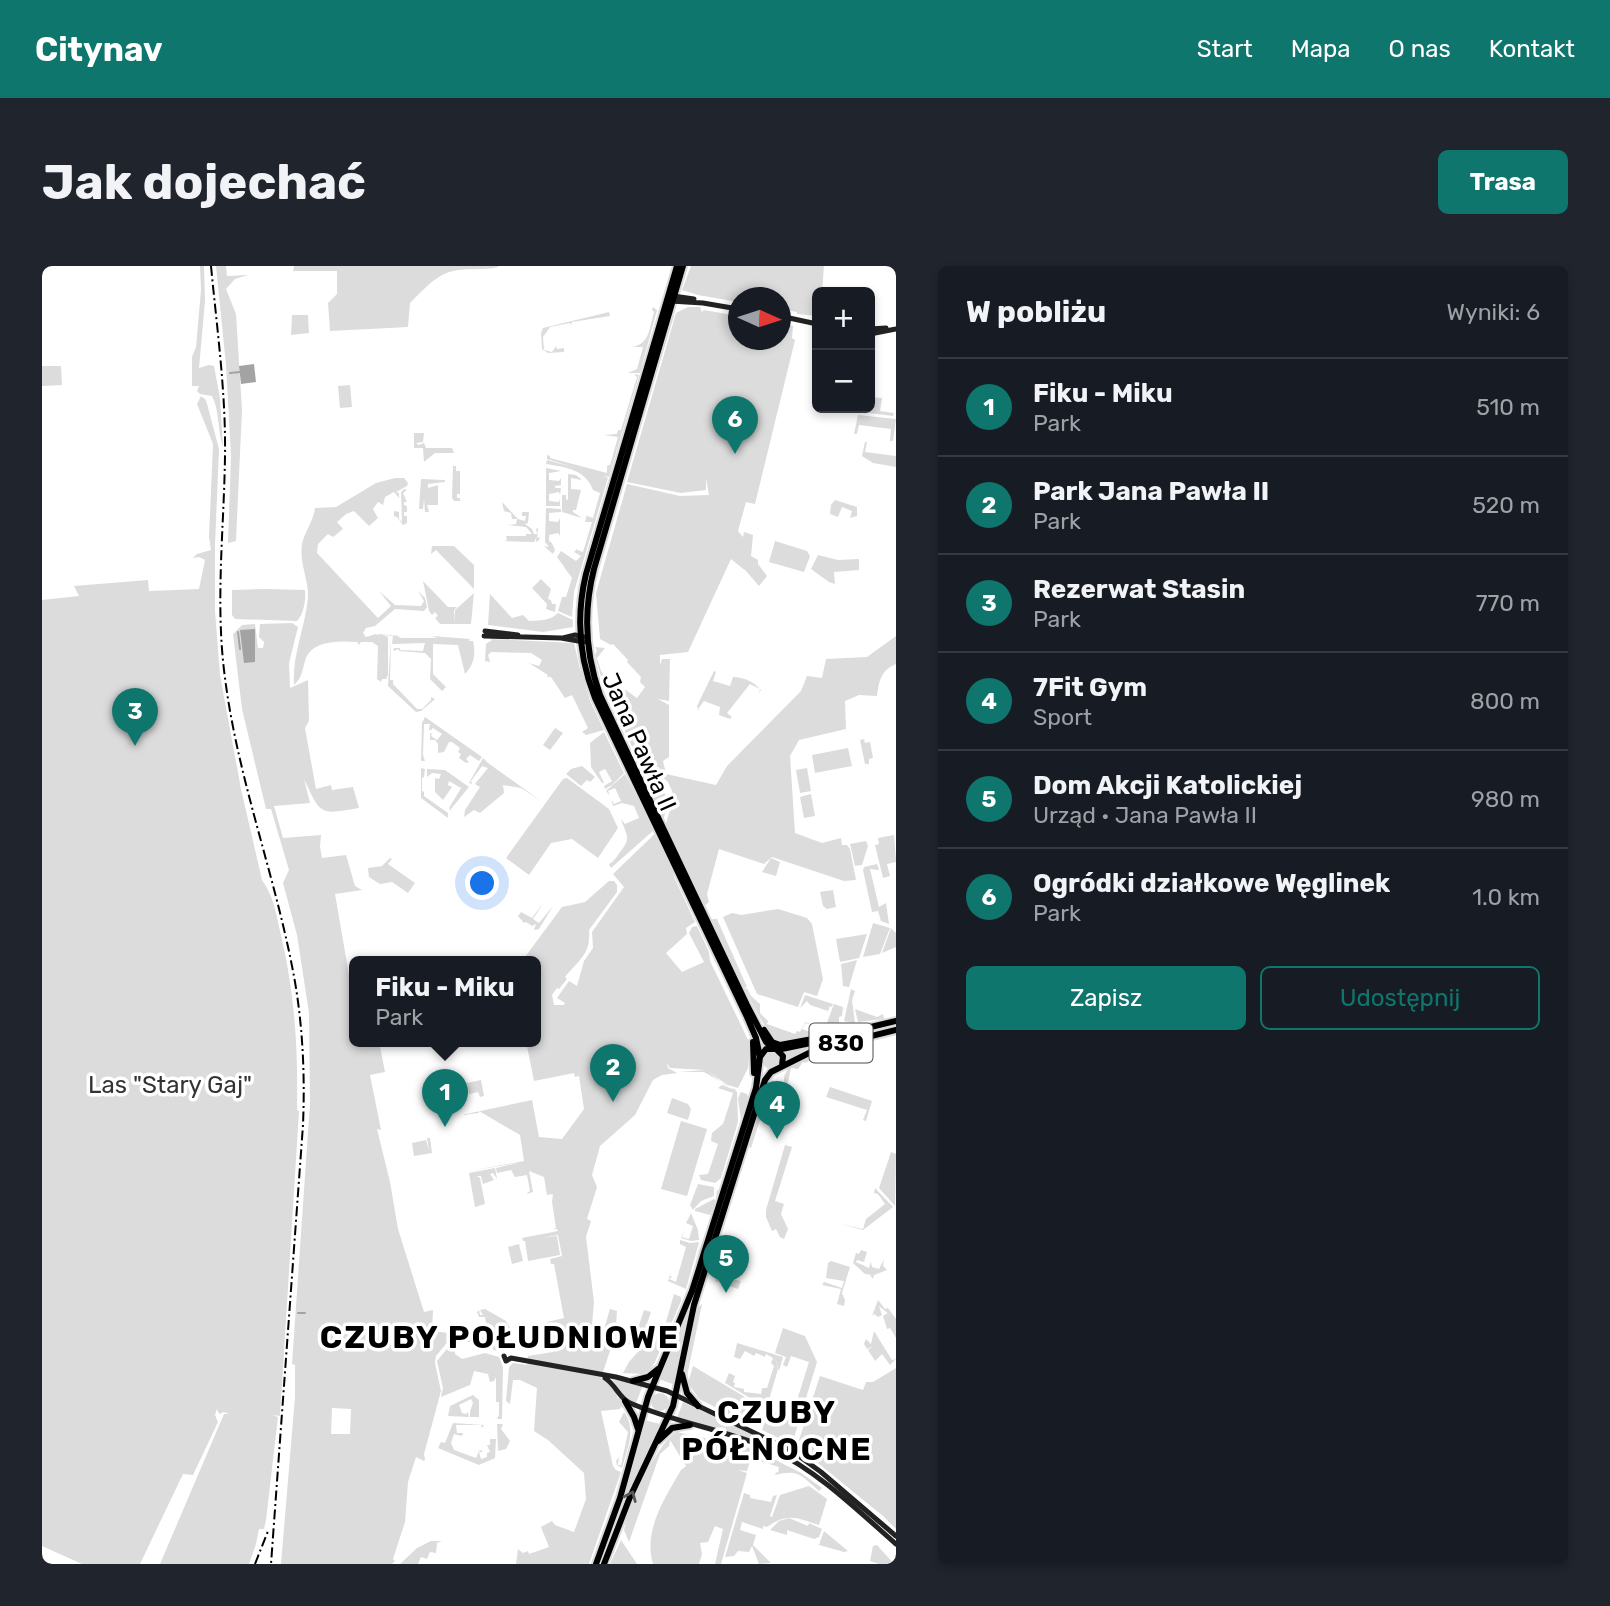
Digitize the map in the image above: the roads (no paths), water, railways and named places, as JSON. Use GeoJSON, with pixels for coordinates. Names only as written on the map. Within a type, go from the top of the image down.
{"type":"FeatureCollection","features":[{"type":"Feature","properties":{"kind":"main road","name":"Jana Pawła II"},"geometry":{"type":"LineString","coordinates":[[582,637],[594,569],[671,298],[677,266]]}},
{"type":"Feature","properties":{"kind":"main road","name":"Jana Pawła II"},"geometry":{"type":"LineString","coordinates":[[667,1418],[676,1395],[694,1305],[740,1136],[756,1088],[760,1060],[755,1035],[652,811],[595,698],[587,675],[581,599],[586,574],[683,266]]}},
{"type":"Feature","properties":{"kind":"main road"},"geometry":{"type":"LineString","coordinates":[[671,298],[728,307]]}},
{"type":"Feature","properties":{"kind":"main road"},"geometry":{"type":"LineString","coordinates":[[791,318],[812,321]]}},
{"type":"Feature","properties":{"kind":"main road"},"geometry":{"type":"LineString","coordinates":[[875,330],[896,328]]}},
{"type":"Feature","properties":{"kind":"main road"},"geometry":{"type":"LineString","coordinates":[[484,634],[582,637]]}},
{"type":"Feature","properties":{"kind":"main road","name":"Jana Pawła II"},"geometry":{"type":"LineString","coordinates":[[675,860],[766,1042],[775,1049]]}},
{"type":"Feature","properties":{"kind":"main road"},"geometry":{"type":"LineString","coordinates":[[732,988],[752,1040],[754,1053],[753,1080],[740,1136]]}},
{"type":"Feature","properties":{"kind":"main road"},"geometry":{"type":"LineString","coordinates":[[747,1005],[772,1042],[777,1045],[856,1031]]}},
{"type":"Feature","properties":{"kind":"main road","name":"830"},"geometry":{"type":"LineString","coordinates":[[760,1060],[764,1050],[808,1044],[896,1021]]}},
{"type":"Feature","properties":{"kind":"main road","name":"830"},"geometry":{"type":"LineString","coordinates":[[771,1072],[815,1050],[896,1030]]}},
{"type":"Feature","properties":{"kind":"main road","name":"830"},"geometry":{"type":"LineString","coordinates":[[775,1049],[783,1058],[781,1068]]}},
{"type":"Feature","properties":{"kind":"main road"},"geometry":{"type":"LineString","coordinates":[[760,1060],[764,1070],[771,1072]]}},
{"type":"Feature","properties":{"kind":"main road","name":"Jana Pawła II"},"geometry":{"type":"LineString","coordinates":[[720,1210],[761,1088],[771,1072]]}},
{"type":"Feature","properties":{"kind":"main road","name":"Jana Pawła II"},"geometry":{"type":"LineString","coordinates":[[645,1409],[715,1228]]}},
{"type":"Feature","properties":{"kind":"main road"},"geometry":{"type":"LineString","coordinates":[[511,1358],[653,1385],[792,1451],[896,1544]]}},
{"type":"Feature","properties":{"kind":"main road"},"geometry":{"type":"LineString","coordinates":[[633,1381],[648,1377],[662,1364]]}},
{"type":"Feature","properties":{"kind":"main road"},"geometry":{"type":"LineString","coordinates":[[681,1365],[684,1387],[698,1406]]}},
{"type":"Feature","properties":{"kind":"main road"},"geometry":{"type":"LineString","coordinates":[[601,1376],[612,1383],[625,1401],[638,1431]]}},
{"type":"Feature","properties":{"kind":"main road"},"geometry":{"type":"LineString","coordinates":[[625,1401],[667,1418],[748,1441],[782,1455],[836,1489],[896,1536]]}},
{"type":"Feature","properties":{"kind":"main road"},"geometry":{"type":"LineString","coordinates":[[596,1564],[620,1498],[645,1409]]}},
{"type":"Feature","properties":{"kind":"main road"},"geometry":{"type":"LineString","coordinates":[[604,1564],[625,1508],[667,1418]]}},
{"type":"Feature","properties":{"kind":"main road"},"geometry":{"type":"LineString","coordinates":[[654,1445],[671,1429],[690,1424]]}},
{"type":"Feature","properties":{"kind":"main road"},"geometry":{"type":"LineString","coordinates":[[782,1455],[792,1451]]}},
{"type":"Feature","properties":{"kind":"waterway"},"geometry":{"type":"LineString","coordinates":[[230,373],[240,372]]}},
{"type":"Feature","properties":{"kind":"waterway"},"geometry":{"type":"LineString","coordinates":[[238,632],[240,649]]}},
{"type":"Feature","properties":{"kind":"waterway"},"geometry":{"type":"LineString","coordinates":[[298,1313],[305,1313]]}},
{"type":"Feature","properties":{"kind":"railway"},"geometry":{"type":"LineString","coordinates":[[211,266],[225,432],[220,595],[225,678],[239,755],[295,982],[303,1053],[303,1125],[271,1564]]}},
{"type":"Feature","properties":{"kind":"railway"},"geometry":{"type":"LineString","coordinates":[[255,1564],[268,1531]]}},
{"type":"Feature","properties":{"kind":"place","name":"Ogródki działkowe Węglinek"},"geometry":{"type":"Point","coordinates":[735,454]}},
{"type":"Feature","properties":{"kind":"place","name":"Rezerwat Stasin"},"geometry":{"type":"Point","coordinates":[135,746]}},
{"type":"Feature","properties":{"kind":"place","name":"Park Jana Pawła II"},"geometry":{"type":"Point","coordinates":[613,1102]}},
{"type":"Feature","properties":{"kind":"place","name":"Fiku - Miku"},"geometry":{"type":"Point","coordinates":[445,1127]}},
{"type":"Feature","properties":{"kind":"place","name":"7Fit Gym"},"geometry":{"type":"Point","coordinates":[777,1139]}},
{"type":"Feature","properties":{"kind":"place","name":"Dom Akcji Katolickiej"},"geometry":{"type":"Point","coordinates":[726,1293]}},
{"type":"Feature","properties":{"kind":"district","name":"CZUBY POŁUDNIOWE"},"geometry":{"type":"Point","coordinates":[500,1337]}},
{"type":"Feature","properties":{"kind":"district","name":"CZUBY PÓŁNOCNE"},"geometry":{"type":"Point","coordinates":[777,1430]}},
{"type":"Feature","properties":{"kind":"park label","name":"Las \"Stary Gaj\""},"geometry":{"type":"Point","coordinates":[170,1085]}}]}
